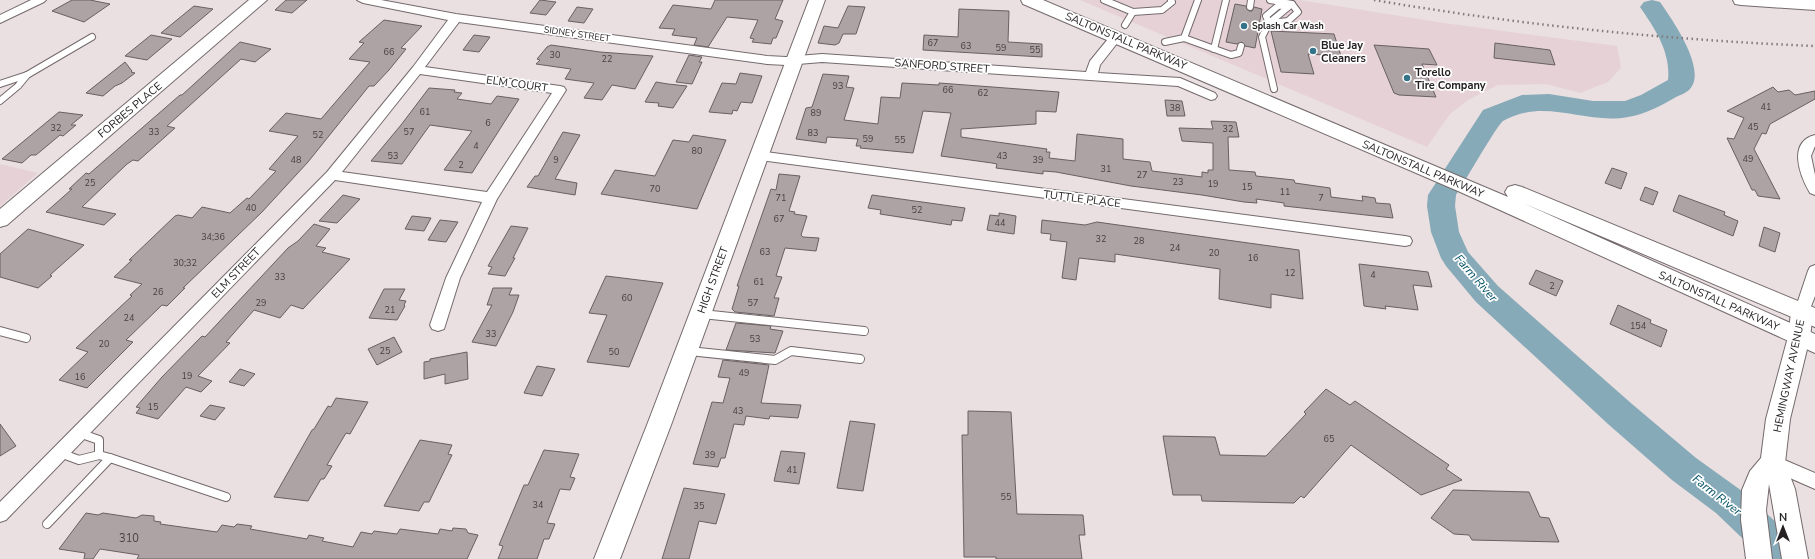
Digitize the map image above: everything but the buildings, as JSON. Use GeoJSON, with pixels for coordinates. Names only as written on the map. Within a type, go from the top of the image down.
{"type":"FeatureCollection","features":[{"type":"Feature","properties":{"kind":"main road","name":"FORBES PLACE"},"geometry":{"type":"LineString","coordinates":[[0,220],[259,0]]}},
{"type":"Feature","properties":{"kind":"main road","name":"HIGH STREET"},"geometry":{"type":"LineString","coordinates":[[607,559],[687,350],[793,60],[817,0]]}},
{"type":"Feature","properties":{"kind":"main road","name":"SALTONSTALL PARKWAY"},"geometry":{"type":"LineString","coordinates":[[1028,0],[1124,25],[1468,180],[1809,316]]}},
{"type":"Feature","properties":{"kind":"main road","name":"SALTONSTALL PARKWAY"},"geometry":{"type":"LineString","coordinates":[[1065,0],[1274,88],[1445,170]]}},
{"type":"Feature","properties":{"kind":"main road"},"geometry":{"type":"LineString","coordinates":[[1741,0],[1815,5]]}},
{"type":"Feature","properties":{"kind":"main road","name":"SALTONSTALL PARKWAY"},"geometry":{"type":"LineString","coordinates":[[1468,180],[1807,340]]}},
{"type":"Feature","properties":{"kind":"main road","name":"HEMINGWAY AVENUE"},"geometry":{"type":"LineString","coordinates":[[1793,549],[1783,489],[1773,463],[1778,418],[1807,340],[1809,316]]}},
{"type":"Feature","properties":{"kind":"main road"},"geometry":{"type":"LineString","coordinates":[[1758,554],[1753,504],[1757,482],[1761,474],[1773,463]]}},
{"type":"Feature","properties":{"kind":"street"},"geometry":{"type":"LineString","coordinates":[[0,19],[40,0]]}},
{"type":"Feature","properties":{"kind":"street","name":"SIDNEY STREET"},"geometry":{"type":"LineString","coordinates":[[363,0],[456,18],[767,60],[793,60]]}},
{"type":"Feature","properties":{"kind":"street","name":"ELM STREET"},"geometry":{"type":"LineString","coordinates":[[0,514],[332,175],[418,70],[456,18]]}},
{"type":"Feature","properties":{"kind":"street"},"geometry":{"type":"LineString","coordinates":[[1091,75],[1094,64],[1124,25]]}},
{"type":"Feature","properties":{"kind":"street","name":"SANFORD STREET"},"geometry":{"type":"LineString","coordinates":[[793,60],[822,58],[1180,82],[1211,96]]}},
{"type":"Feature","properties":{"kind":"street","name":"ELM COURT"},"geometry":{"type":"LineString","coordinates":[[418,70],[560,90],[491,198],[453,278],[438,325]]}},
{"type":"Feature","properties":{"kind":"street"},"geometry":{"type":"LineString","coordinates":[[1815,139],[1812,141],[1804,154],[1804,167],[1815,190]]}},
{"type":"Feature","properties":{"kind":"street","name":"TUTTLE PLACE"},"geometry":{"type":"LineString","coordinates":[[758,156],[1405,241]]}},
{"type":"Feature","properties":{"kind":"street"},"geometry":{"type":"LineString","coordinates":[[332,175],[491,198]]}},
{"type":"Feature","properties":{"kind":"street"},"geometry":{"type":"LineString","coordinates":[[1809,316],[1815,271]]}},
{"type":"Feature","properties":{"kind":"street"},"geometry":{"type":"LineString","coordinates":[[1773,463],[1815,481]]}},
{"type":"Feature","properties":{"kind":"lane"},"geometry":{"type":"LineString","coordinates":[[1104,0],[1124,25],[1162,10],[1172,2],[1172,0]]}},
{"type":"Feature","properties":{"kind":"lane"},"geometry":{"type":"LineString","coordinates":[[1184,38],[1198,0]]}},
{"type":"Feature","properties":{"kind":"lane"},"geometry":{"type":"LineString","coordinates":[[1214,48],[1226,0]]}},
{"type":"Feature","properties":{"kind":"lane"},"geometry":{"type":"LineString","coordinates":[[1250,6],[1251,0]]}},
{"type":"Feature","properties":{"kind":"lane"},"geometry":{"type":"LineString","coordinates":[[1269,23],[1288,21],[1298,12],[1292,4],[1270,0]]}},
{"type":"Feature","properties":{"kind":"lane"},"geometry":{"type":"LineString","coordinates":[[1274,88],[1262,37],[1264,28],[1292,4]]}},
{"type":"Feature","properties":{"kind":"lane"},"geometry":{"type":"LineString","coordinates":[[0,84],[27,75],[92,37]]}},
{"type":"Feature","properties":{"kind":"lane"},"geometry":{"type":"LineString","coordinates":[[1165,42],[1184,38],[1231,55],[1239,53],[1241,46]]}},
{"type":"Feature","properties":{"kind":"lane"},"geometry":{"type":"LineString","coordinates":[[0,101],[18,86],[27,75]]}},
{"type":"Feature","properties":{"kind":"lane"},"geometry":{"type":"LineString","coordinates":[[700,314],[864,330]]}},
{"type":"Feature","properties":{"kind":"lane"},"geometry":{"type":"LineString","coordinates":[[0,331],[26,338]]}},
{"type":"Feature","properties":{"kind":"lane"},"geometry":{"type":"LineString","coordinates":[[687,350],[775,360],[791,351],[860,359]]}},
{"type":"Feature","properties":{"kind":"lane"},"geometry":{"type":"LineString","coordinates":[[79,433],[99,440],[99,455]]}},
{"type":"Feature","properties":{"kind":"lane"},"geometry":{"type":"LineString","coordinates":[[60,453],[79,460],[99,455],[226,497]]}},
{"type":"Feature","properties":{"kind":"lane"},"geometry":{"type":"LineString","coordinates":[[47,524],[110,458]]}},
{"type":"Feature","properties":{"kind":"shaded area"},"geometry":{"type":"Polygon","coordinates":[[[1080,0],[1300,0],[1444,23],[1617,46],[1621,68],[1608,82],[1580,93],[1546,84],[1498,85],[1468,100],[1450,114],[1427,147],[1080,0]]]}},
{"type":"Feature","properties":{"kind":"shaded area"},"geometry":{"type":"Polygon","coordinates":[[[0,164],[38,173],[0,206],[0,164]]]}},
{"type":"Feature","properties":{"kind":"waterway","name":"Farm River"},"geometry":{"type":"LineString","coordinates":[[1652,7],[1664,25],[1678,53],[1681,73],[1680,84],[1650,101],[1627,109],[1593,109],[1549,102],[1522,103],[1492,116],[1442,195],[1441,206],[1445,232],[1456,258],[1487,294],[1620,414],[1684,469],[1729,502],[1790,559]]}},
{"type":"Feature","properties":{"kind":"railway"},"geometry":{"type":"LineString","coordinates":[[1374,0],[1484,17],[1594,30],[1704,40],[1815,46]]}},
{"type":"Feature","properties":{"kind":"place","name":"Splash Car Wash"},"geometry":{"type":"Point","coordinates":[1244,26]}},
{"type":"Feature","properties":{"kind":"place","name":"Blue Jay Cleaners"},"geometry":{"type":"Point","coordinates":[1313,51]}},
{"type":"Feature","properties":{"kind":"place","name":"Torello Tire Company"},"geometry":{"type":"Point","coordinates":[1407,78]}}]}
